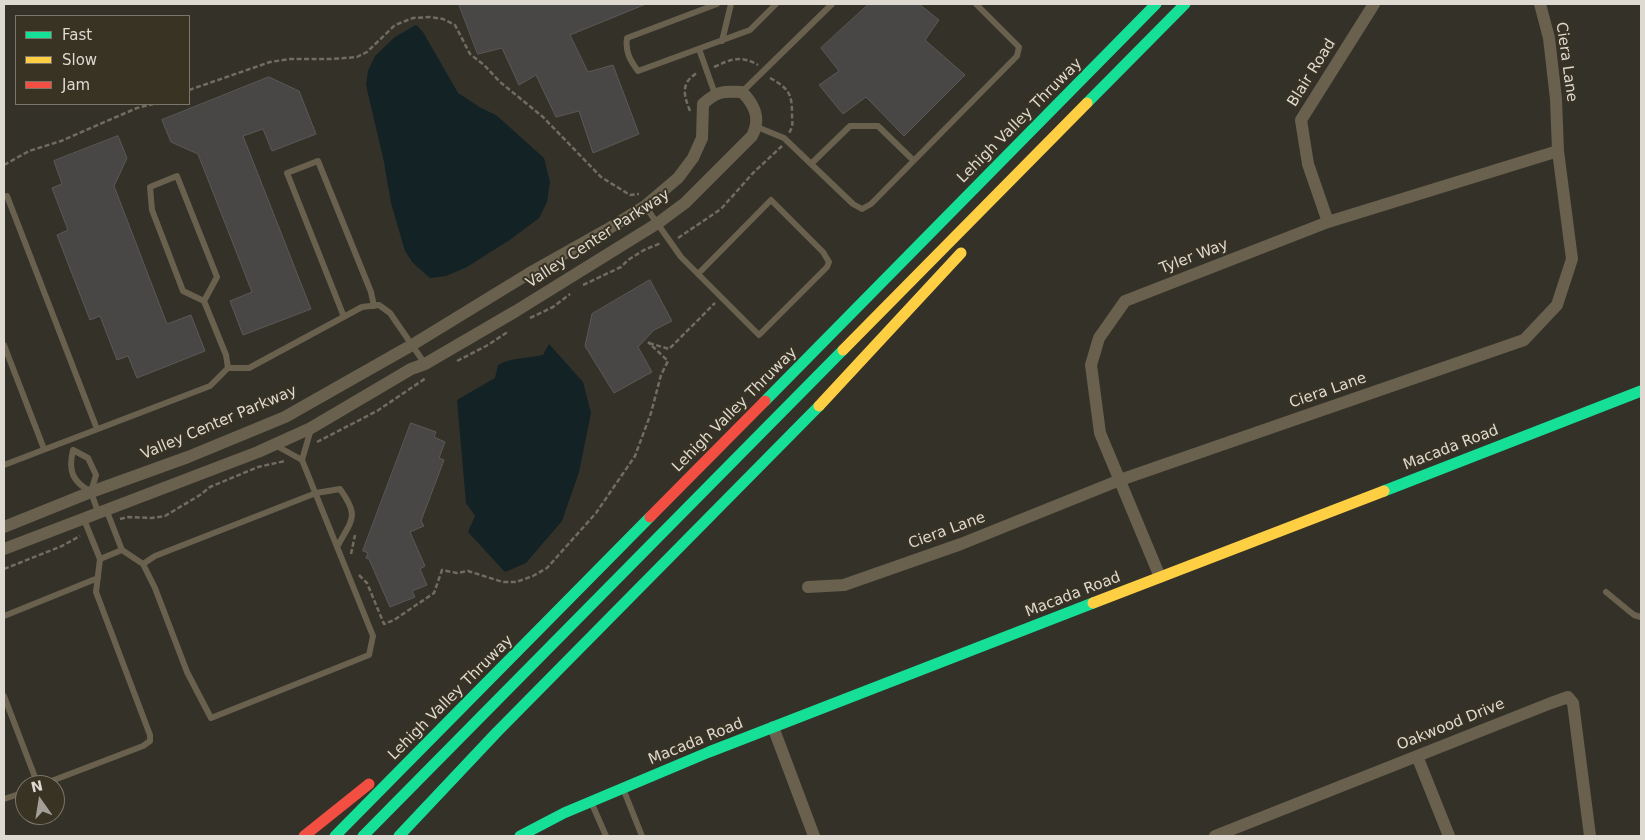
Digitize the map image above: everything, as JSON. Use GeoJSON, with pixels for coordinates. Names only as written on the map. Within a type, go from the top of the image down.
{"type":"FeatureCollection","features":[{"type":"Feature","properties":{"kind":"main road","name":"Lehigh Valley Thruway"},"geometry":{"type":"LineString","coordinates":[[335,836],[1156,4]]}},
{"type":"Feature","properties":{"kind":"main road"},"geometry":{"type":"LineString","coordinates":[[1035,173],[1185,4]]}},
{"type":"Feature","properties":{"kind":"main road"},"geometry":{"type":"LineString","coordinates":[[363,836],[1185,4]]}},
{"type":"Feature","properties":{"kind":"main road"},"geometry":{"type":"LineString","coordinates":[[399,836],[497,732],[811,414],[968,246]]}},
{"type":"Feature","properties":{"kind":"main road","name":"Macada Road"},"geometry":{"type":"LineString","coordinates":[[520,836],[549,820],[591,801],[773,727],[1641,391]]}},
{"type":"Feature","properties":{"kind":"main road"},"geometry":{"type":"LineString","coordinates":[[450,799],[578,650]]}},
{"type":"Feature","properties":{"kind":"main road"},"geometry":{"type":"LineString","coordinates":[[304,836],[460,711]]}},
{"type":"Feature","properties":{"kind":"street","name":"Blair Road"},"geometry":{"type":"LineString","coordinates":[[1328,222],[1308,164],[1302,120],[1374,4]]}},
{"type":"Feature","properties":{"kind":"street","name":"Ciera Lane"},"geometry":{"type":"LineString","coordinates":[[808,587],[844,585],[961,544],[1120,480],[1524,340],[1557,305],[1572,259],[1558,150],[1556,99],[1549,38],[1540,4]]}},
{"type":"Feature","properties":{"kind":"street"},"geometry":{"type":"LineString","coordinates":[[715,94],[742,92],[756,110],[757,127]]}},
{"type":"Feature","properties":{"kind":"street","name":"Valley Center Parkway"},"geometry":{"type":"LineString","coordinates":[[4,527],[91,492],[188,457],[285,417],[412,345],[528,274],[645,206],[678,178],[693,158],[702,138],[703,104],[715,94]]}},
{"type":"Feature","properties":{"kind":"street","name":"Valley Center Parkway"},"geometry":{"type":"LineString","coordinates":[[4,549],[258,452],[311,428],[411,369],[428,369],[516,311],[658,223],[685,203],[752,136],[757,127]]}},
{"type":"Feature","properties":{"kind":"street","name":"Tyler Way"},"geometry":{"type":"LineString","coordinates":[[1160,577],[1100,433],[1091,365],[1099,338],[1125,301],[1328,222],[1558,150]]}},
{"type":"Feature","properties":{"kind":"street","name":"Oakwood Drive"},"geometry":{"type":"LineString","coordinates":[[1215,836],[1568,697],[1573,703],[1590,836]]}},
{"type":"Feature","properties":{"kind":"street"},"geometry":{"type":"LineString","coordinates":[[773,727],[814,836]]}},
{"type":"Feature","properties":{"kind":"street"},"geometry":{"type":"LineString","coordinates":[[1417,756],[1450,836]]}},
{"type":"Feature","properties":{"kind":"lane"},"geometry":{"type":"LineString","coordinates":[[717,4],[627,38],[626,49],[631,62],[638,70],[699,50],[750,30],[776,4]]}},
{"type":"Feature","properties":{"kind":"lane"},"geometry":{"type":"LineString","coordinates":[[722,41],[731,4]]}},
{"type":"Feature","properties":{"kind":"lane"},"geometry":{"type":"LineString","coordinates":[[742,92],[832,4]]}},
{"type":"Feature","properties":{"kind":"lane"},"geometry":{"type":"LineString","coordinates":[[757,127],[784,138],[853,204],[862,209],[872,204],[912,160],[1017,56],[1019,47],[976,4]]}},
{"type":"Feature","properties":{"kind":"lane"},"geometry":{"type":"LineString","coordinates":[[699,50],[715,94]]}},
{"type":"Feature","properties":{"kind":"lane"},"geometry":{"type":"LineString","coordinates":[[812,163],[850,126],[878,126],[912,160]]}},
{"type":"Feature","properties":{"kind":"lane"},"geometry":{"type":"LineString","coordinates":[[344,316],[288,173],[318,161],[371,292],[374,306]]}},
{"type":"Feature","properties":{"kind":"lane"},"geometry":{"type":"LineString","coordinates":[[204,301],[217,277],[177,176],[150,187],[152,210],[183,292],[204,301],[226,355],[228,368]]}},
{"type":"Feature","properties":{"kind":"lane"},"geometry":{"type":"LineString","coordinates":[[4,197],[7,196],[97,429]]}},
{"type":"Feature","properties":{"kind":"lane"},"geometry":{"type":"LineString","coordinates":[[645,206],[681,257],[698,274],[722,297],[759,335],[828,268],[829,262],[823,252],[771,200],[698,274]]}},
{"type":"Feature","properties":{"kind":"lane"},"geometry":{"type":"LineString","coordinates":[[4,465],[210,386],[228,368],[249,368],[362,307],[379,305],[390,313],[428,369]]}},
{"type":"Feature","properties":{"kind":"lane"},"geometry":{"type":"LineString","coordinates":[[4,345],[44,450]]}},
{"type":"Feature","properties":{"kind":"lane"},"geometry":{"type":"LineString","coordinates":[[70,440],[73,450],[70,465],[78,484],[91,492],[110,522],[122,550],[143,564],[155,588],[187,672],[211,718],[369,655],[373,636],[302,460],[311,428]]}},
{"type":"Feature","properties":{"kind":"lane"},"geometry":{"type":"LineString","coordinates":[[274,444],[302,460]]}},
{"type":"Feature","properties":{"kind":"lane"},"geometry":{"type":"LineString","coordinates":[[73,450],[88,458],[96,475],[91,492]]}},
{"type":"Feature","properties":{"kind":"lane"},"geometry":{"type":"LineString","coordinates":[[143,564],[155,556],[316,492],[340,489],[350,504],[353,518],[337,547]]}},
{"type":"Feature","properties":{"kind":"lane"},"geometry":{"type":"LineString","coordinates":[[65,775],[143,746],[150,741],[150,735],[96,592],[100,560],[83,518]]}},
{"type":"Feature","properties":{"kind":"lane"},"geometry":{"type":"LineString","coordinates":[[100,560],[122,550]]}},
{"type":"Feature","properties":{"kind":"lane"},"geometry":{"type":"LineString","coordinates":[[4,616],[98,578]]}},
{"type":"Feature","properties":{"kind":"lane"},"geometry":{"type":"LineString","coordinates":[[1606,592],[1634,615],[1641,617]]}},
{"type":"Feature","properties":{"kind":"lane"},"geometry":{"type":"LineString","coordinates":[[4,696],[35,775]]}},
{"type":"Feature","properties":{"kind":"lane"},"geometry":{"type":"LineString","coordinates":[[622,788],[642,836]]}},
{"type":"Feature","properties":{"kind":"lane"},"geometry":{"type":"LineString","coordinates":[[591,801],[606,836]]}},
{"type":"Feature","properties":{"kind":"path"},"geometry":{"type":"LineString","coordinates":[[190,90],[270,62],[290,59],[332,59],[358,56],[367,52],[395,24],[413,18],[430,17],[444,19],[455,25],[470,54],[484,65],[500,82],[543,117],[601,177],[630,195],[638,195],[646,191]]}},
{"type":"Feature","properties":{"kind":"path"},"geometry":{"type":"LineString","coordinates":[[579,288],[621,268],[628,260],[644,250],[668,239],[680,237],[721,208],[753,173],[779,150],[794,123],[791,94],[779,82],[768,76],[759,66],[749,59],[743,58],[729,61],[690,77],[686,84],[684,97],[694,116]]}},
{"type":"Feature","properties":{"kind":"path"},"geometry":{"type":"LineString","coordinates":[[4,165],[29,151],[61,142],[137,108],[149,105]]}},
{"type":"Feature","properties":{"kind":"path"},"geometry":{"type":"LineString","coordinates":[[525,319],[545,312],[573,292]]}},
{"type":"Feature","properties":{"kind":"path"},"geometry":{"type":"LineString","coordinates":[[356,568],[358,574],[366,583],[384,624],[411,610],[434,593],[442,570],[457,573],[468,571],[503,582],[516,582],[533,576],[547,568],[596,513],[634,456],[651,413],[661,376],[668,361],[648,342],[669,349],[722,297]]}},
{"type":"Feature","properties":{"kind":"path"},"geometry":{"type":"LineString","coordinates":[[453,363],[488,345],[515,325]]}},
{"type":"Feature","properties":{"kind":"path"},"geometry":{"type":"LineString","coordinates":[[305,448],[377,411],[428,369]]}},
{"type":"Feature","properties":{"kind":"path"},"geometry":{"type":"LineString","coordinates":[[110,522],[128,517],[152,518],[165,516],[210,487],[258,468],[284,462],[291,454]]}},
{"type":"Feature","properties":{"kind":"path"},"geometry":{"type":"LineString","coordinates":[[4,569],[62,546],[89,531]]}},
{"type":"Feature","properties":{"kind":"path"},"geometry":{"type":"LineString","coordinates":[[351,555],[356,534]]}},
{"type":"Feature","properties":{"kind":"shaded area"},"geometry":{"type":"Polygon","coordinates":[[[416,25],[423,32],[458,93],[496,115],[544,158],[550,182],[547,202],[539,218],[511,239],[467,267],[446,276],[430,278],[413,263],[405,251],[391,203],[384,162],[366,85],[368,71],[375,56],[395,37],[416,25]]]}},
{"type":"Feature","properties":{"kind":"shaded area"},"geometry":{"type":"Polygon","coordinates":[[[549,344],[583,382],[591,413],[579,472],[562,521],[526,563],[505,572],[468,532],[475,516],[466,503],[457,400],[495,378],[498,365],[513,360],[543,355],[549,344]]]}},
{"type":"Feature","properties":{"kind":"building"},"geometry":{"type":"Polygon","coordinates":[[[459,4],[646,4],[570,35],[588,72],[613,65],[639,134],[593,153],[579,111],[556,117],[536,75],[519,85],[502,48],[478,54],[459,4]]]}},
{"type":"Feature","properties":{"kind":"building"},"geometry":{"type":"Polygon","coordinates":[[[869,4],[919,4],[939,20],[925,40],[965,75],[904,136],[866,97],[843,114],[819,85],[839,71],[821,48],[869,4]]]}},
{"type":"Feature","properties":{"kind":"building"},"geometry":{"type":"Polygon","coordinates":[[[269,77],[299,91],[316,134],[272,151],[263,129],[243,136],[311,309],[243,335],[230,301],[252,292],[198,154],[171,142],[162,120],[269,77]]]}},
{"type":"Feature","properties":{"kind":"building"},"geometry":{"type":"Polygon","coordinates":[[[118,136],[127,158],[114,186],[167,324],[191,315],[205,351],[137,378],[128,356],[117,360],[100,316],[90,320],[57,235],[68,230],[52,188],[62,184],[54,161],[118,136]]]}},
{"type":"Feature","properties":{"kind":"building"},"geometry":{"type":"Polygon","coordinates":[[[650,280],[672,321],[654,330],[638,347],[652,372],[614,393],[585,346],[592,314],[650,280]]]}},
{"type":"Feature","properties":{"kind":"building"},"geometry":{"type":"Polygon","coordinates":[[[411,423],[436,432],[434,437],[445,442],[439,458],[444,460],[421,521],[424,526],[410,532],[425,566],[420,569],[427,585],[412,591],[415,597],[390,607],[369,559],[366,558],[368,553],[363,551],[411,423]]]}},
{"type":"Feature","properties":{"kind":"traffic: fast"},"geometry":{"type":"LineString","coordinates":[[765,401],[1156,4]]}},
{"type":"Feature","properties":{"kind":"traffic: fast"},"geometry":{"type":"LineString","coordinates":[[1087,103],[1185,4]]}},
{"type":"Feature","properties":{"kind":"traffic: fast"},"geometry":{"type":"LineString","coordinates":[[363,836],[843,350]]}},
{"type":"Feature","properties":{"kind":"traffic: fast"},"geometry":{"type":"LineString","coordinates":[[1384,491],[1641,391]]}},
{"type":"Feature","properties":{"kind":"traffic: fast"},"geometry":{"type":"LineString","coordinates":[[399,836],[497,732],[819,406]]}},
{"type":"Feature","properties":{"kind":"traffic: fast"},"geometry":{"type":"LineString","coordinates":[[335,836],[650,517]]}},
{"type":"Feature","properties":{"kind":"traffic: fast"},"geometry":{"type":"LineString","coordinates":[[520,836],[564,813],[709,752],[1093,603]]}},
{"type":"Feature","properties":{"kind":"traffic: slow"},"geometry":{"type":"LineString","coordinates":[[843,350],[1087,103]]}},
{"type":"Feature","properties":{"kind":"traffic: slow"},"geometry":{"type":"LineString","coordinates":[[819,406],[961,253]]}},
{"type":"Feature","properties":{"kind":"traffic: slow"},"geometry":{"type":"LineString","coordinates":[[1093,603],[1384,491]]}},
{"type":"Feature","properties":{"kind":"traffic: jam"},"geometry":{"type":"LineString","coordinates":[[650,517],[765,401]]}},
{"type":"Feature","properties":{"kind":"traffic: jam"},"geometry":{"type":"LineString","coordinates":[[304,836],[369,784]]}}]}
